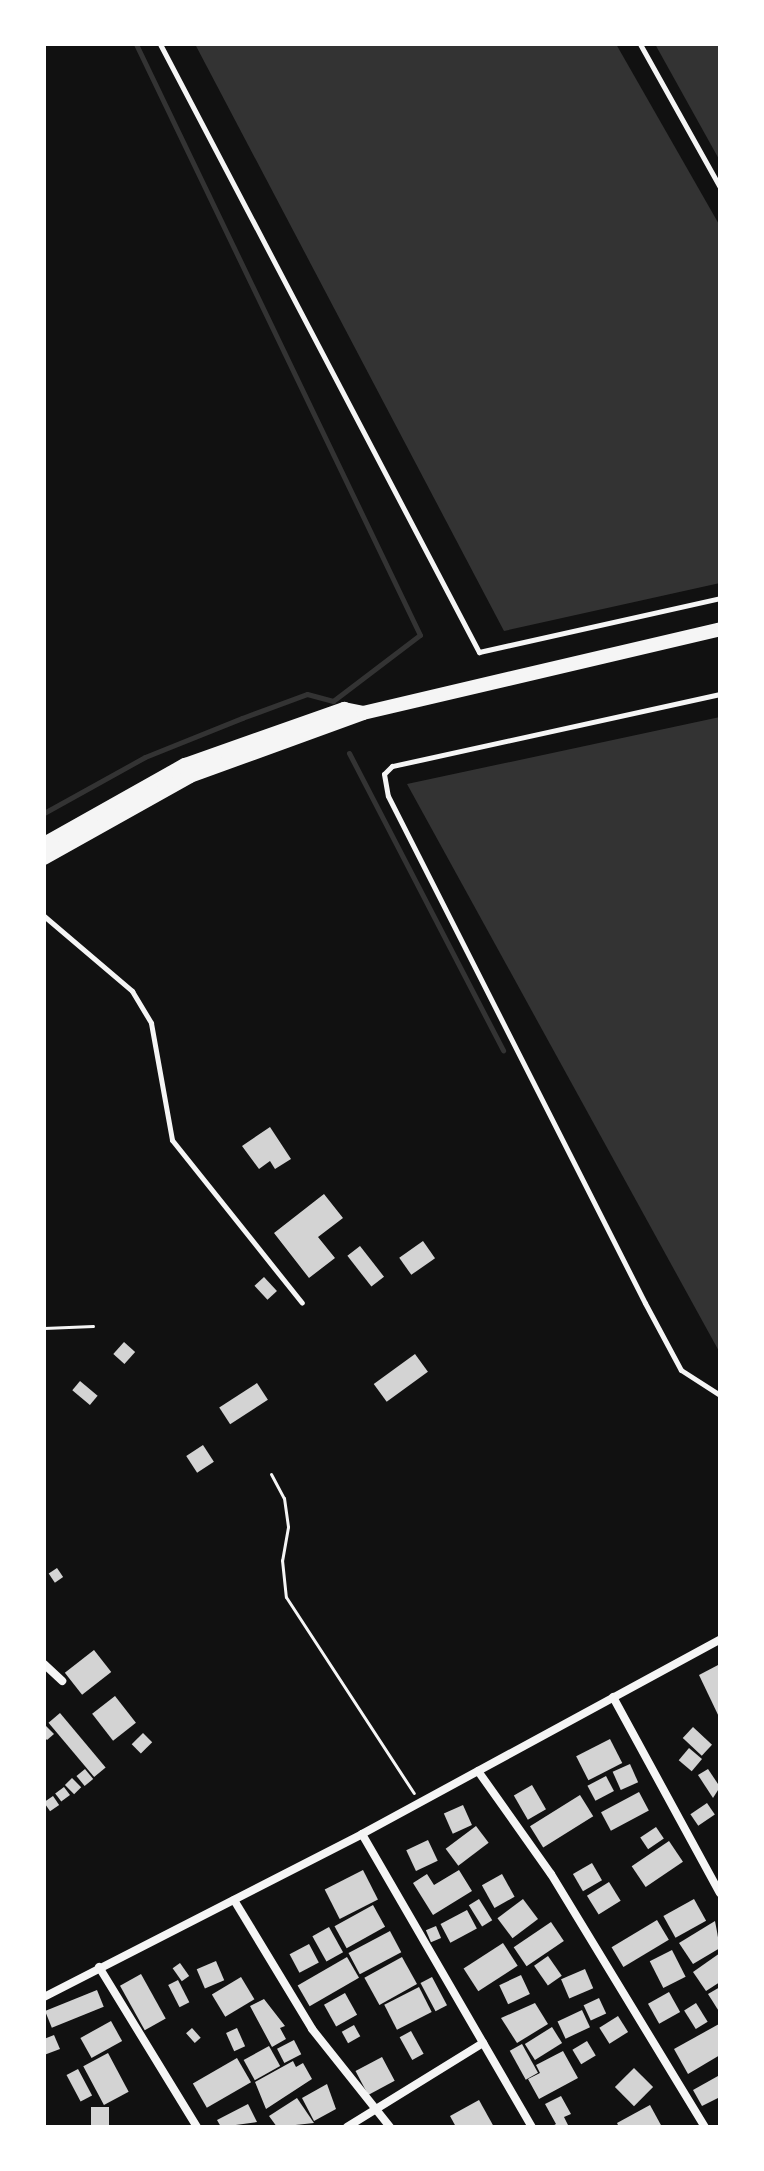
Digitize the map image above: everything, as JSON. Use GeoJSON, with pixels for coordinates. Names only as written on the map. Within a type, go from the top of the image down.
{"type":"FeatureCollection","features":[{"type":"Feature","properties":{"kind":"main road"},"geometry":{"type":"LineString","coordinates":[[44,858],[190,776],[363,713],[720,629]]}},
{"type":"Feature","properties":{"kind":"main road"},"geometry":{"type":"LineString","coordinates":[[44,844],[185,765],[344,709],[363,713]]}},
{"type":"Feature","properties":{"kind":"street"},"geometry":{"type":"LineString","coordinates":[[44,1997],[362,1834],[720,1640]]}},
{"type":"Feature","properties":{"kind":"street"},"geometry":{"type":"LineString","coordinates":[[44,1664],[62,1681]]}},
{"type":"Feature","properties":{"kind":"street"},"geometry":{"type":"LineString","coordinates":[[613,1697],[720,1893]]}},
{"type":"Feature","properties":{"kind":"street"},"geometry":{"type":"LineString","coordinates":[[478,1771],[557,1883],[705,2127]]}},
{"type":"Feature","properties":{"kind":"street"},"geometry":{"type":"LineString","coordinates":[[362,1834],[532,2127]]}},
{"type":"Feature","properties":{"kind":"street"},"geometry":{"type":"LineString","coordinates":[[234,1900],[312,2029],[358,2091],[379,2108],[390,2127]]}},
{"type":"Feature","properties":{"kind":"street"},"geometry":{"type":"LineString","coordinates":[[99,1967],[197,2127]]}},
{"type":"Feature","properties":{"kind":"street"},"geometry":{"type":"LineString","coordinates":[[347,2127],[483,2043]]}},
{"type":"Feature","properties":{"kind":"lane"},"geometry":{"type":"LineString","coordinates":[[160,44],[479,652],[720,598]]}},
{"type":"Feature","properties":{"kind":"lane"},"geometry":{"type":"LineString","coordinates":[[640,44],[720,187]]}},
{"type":"Feature","properties":{"kind":"lane"},"geometry":{"type":"LineString","coordinates":[[720,694],[392,766],[384,774],[388,796],[659,1330],[681,1370],[720,1395]]}},
{"type":"Feature","properties":{"kind":"lane"},"geometry":{"type":"LineString","coordinates":[[44,916],[132,991],[157,1046],[172,1140],[302,1303]]}},
{"type":"Feature","properties":{"kind":"path"},"geometry":{"type":"LineString","coordinates":[[44,1328],[93,1326]]}},
{"type":"Feature","properties":{"kind":"path"},"geometry":{"type":"LineString","coordinates":[[271,1474],[284,1498],[288,1527],[282,1560],[286,1597],[420,1803]]}},
{"type":"Feature","properties":{"kind":"shaded area"},"geometry":{"type":"Polygon","coordinates":[[[195,44],[616,44],[720,226],[720,583],[504,631],[195,44]]]}},
{"type":"Feature","properties":{"kind":"shaded area"},"geometry":{"type":"Polygon","coordinates":[[[655,44],[720,44],[720,161],[655,44]]]}},
{"type":"Feature","properties":{"kind":"shaded area"},"geometry":{"type":"Polygon","coordinates":[[[720,717],[720,1353],[407,784],[720,717]]]}},
{"type":"Feature","properties":{"kind":"building"},"geometry":{"type":"Polygon","coordinates":[[[270,1127],[291,1159],[275,1169],[270,1161],[259,1169],[242,1146],[270,1127]]]}},
{"type":"Feature","properties":{"kind":"building"},"geometry":{"type":"Polygon","coordinates":[[[324,1194],[343,1218],[318,1237],[335,1258],[309,1278],[274,1233],[324,1194]]]}},
{"type":"Feature","properties":{"kind":"building"},"geometry":{"type":"Polygon","coordinates":[[[423,1241],[435,1258],[411,1275],[399,1258],[423,1241]]]}},
{"type":"Feature","properties":{"kind":"building"},"geometry":{"type":"Polygon","coordinates":[[[360,1246],[384,1277],[371,1287],[347,1256],[360,1246]]]}},
{"type":"Feature","properties":{"kind":"building"},"geometry":{"type":"Polygon","coordinates":[[[264,1277],[277,1291],[267,1300],[254,1286],[264,1277]]]}},
{"type":"Feature","properties":{"kind":"building"},"geometry":{"type":"Polygon","coordinates":[[[124,1342],[135,1352],[124,1364],[113,1354],[124,1342]]]}},
{"type":"Feature","properties":{"kind":"building"},"geometry":{"type":"Polygon","coordinates":[[[415,1354],[428,1372],[387,1402],[374,1384],[415,1354]]]}},
{"type":"Feature","properties":{"kind":"building"},"geometry":{"type":"Polygon","coordinates":[[[80,1381],[98,1396],[90,1405],[72,1390],[80,1381]]]}},
{"type":"Feature","properties":{"kind":"building"},"geometry":{"type":"Polygon","coordinates":[[[257,1383],[268,1400],[230,1424],[219,1408],[257,1383]]]}},
{"type":"Feature","properties":{"kind":"building"},"geometry":{"type":"Polygon","coordinates":[[[203,1445],[214,1462],[197,1473],[186,1456],[203,1445]]]}},
{"type":"Feature","properties":{"kind":"building"},"geometry":{"type":"Polygon","coordinates":[[[57,1568],[63,1577],[55,1583],[49,1574],[57,1568]]]}},
{"type":"Feature","properties":{"kind":"building"},"geometry":{"type":"Polygon","coordinates":[[[94,1650],[111,1672],[82,1695],[65,1673],[94,1650]]]}},
{"type":"Feature","properties":{"kind":"building"},"geometry":{"type":"Polygon","coordinates":[[[720,1664],[720,1719],[699,1675],[720,1664]]]}},
{"type":"Feature","properties":{"kind":"building"},"geometry":{"type":"Polygon","coordinates":[[[115,1696],[136,1723],[113,1741],[92,1714],[115,1696]]]}},
{"type":"Feature","properties":{"kind":"building"},"geometry":{"type":"Polygon","coordinates":[[[60,1713],[106,1767],[94,1777],[49,1723],[60,1713]]]}},
{"type":"Feature","properties":{"kind":"building"},"geometry":{"type":"Polygon","coordinates":[[[44,1724],[54,1734],[47,1740],[44,1737],[44,1724]]]}},
{"type":"Feature","properties":{"kind":"building"},"geometry":{"type":"Polygon","coordinates":[[[693,1727],[712,1745],[702,1756],[683,1738],[693,1727]]]}},
{"type":"Feature","properties":{"kind":"building"},"geometry":{"type":"Polygon","coordinates":[[[143,1733],[152,1742],[141,1754],[132,1744],[143,1733]]]}},
{"type":"Feature","properties":{"kind":"building"},"geometry":{"type":"Polygon","coordinates":[[[610,1739],[622,1763],[588,1780],[576,1756],[610,1739]]]}},
{"type":"Feature","properties":{"kind":"building"},"geometry":{"type":"Polygon","coordinates":[[[689,1748],[702,1759],[692,1771],[679,1760],[689,1748]]]}},
{"type":"Feature","properties":{"kind":"building"},"geometry":{"type":"Polygon","coordinates":[[[630,1764],[638,1782],[621,1790],[613,1772],[630,1764]]]}},
{"type":"Feature","properties":{"kind":"building"},"geometry":{"type":"Polygon","coordinates":[[[85,1769],[93,1779],[85,1786],[76,1776],[85,1769]]]}},
{"type":"Feature","properties":{"kind":"building"},"geometry":{"type":"Polygon","coordinates":[[[708,1769],[720,1787],[713,1798],[698,1775],[708,1769]]]}},
{"type":"Feature","properties":{"kind":"building"},"geometry":{"type":"Polygon","coordinates":[[[606,1776],[614,1791],[595,1801],[587,1786],[606,1776]]]}},
{"type":"Feature","properties":{"kind":"building"},"geometry":{"type":"Polygon","coordinates":[[[72,1778],[81,1787],[74,1794],[65,1785],[72,1778]]]}},
{"type":"Feature","properties":{"kind":"building"},"geometry":{"type":"Polygon","coordinates":[[[532,1785],[546,1809],[528,1820],[514,1796],[532,1785]]]}},
{"type":"Feature","properties":{"kind":"building"},"geometry":{"type":"Polygon","coordinates":[[[64,1787],[70,1795],[61,1802],[55,1794],[64,1787]]]}},
{"type":"Feature","properties":{"kind":"building"},"geometry":{"type":"Polygon","coordinates":[[[639,1792],[649,1811],[611,1831],[601,1812],[639,1792]]]}},
{"type":"Feature","properties":{"kind":"building"},"geometry":{"type":"Polygon","coordinates":[[[580,1795],[593,1816],[543,1847],[530,1826],[580,1795]]]}},
{"type":"Feature","properties":{"kind":"building"},"geometry":{"type":"Polygon","coordinates":[[[53,1796],[59,1805],[50,1811],[44,1802],[53,1796]]]}},
{"type":"Feature","properties":{"kind":"building"},"geometry":{"type":"Polygon","coordinates":[[[707,1803],[715,1815],[698,1826],[690,1814],[707,1803]]]}},
{"type":"Feature","properties":{"kind":"building"},"geometry":{"type":"Polygon","coordinates":[[[463,1805],[472,1825],[453,1834],[444,1814],[463,1805]]]}},
{"type":"Feature","properties":{"kind":"building"},"geometry":{"type":"Polygon","coordinates":[[[476,1826],[489,1843],[458,1866],[446,1849],[476,1826]]]}},
{"type":"Feature","properties":{"kind":"building"},"geometry":{"type":"Polygon","coordinates":[[[656,1827],[664,1839],[648,1849],[640,1838],[656,1827]]]}},
{"type":"Feature","properties":{"kind":"building"},"geometry":{"type":"Polygon","coordinates":[[[428,1840],[438,1861],[416,1871],[406,1850],[428,1840]]]}},
{"type":"Feature","properties":{"kind":"building"},"geometry":{"type":"Polygon","coordinates":[[[669,1841],[683,1862],[646,1887],[632,1866],[669,1841]]]}},
{"type":"Feature","properties":{"kind":"building"},"geometry":{"type":"Polygon","coordinates":[[[592,1863],[602,1880],[583,1891],[573,1874],[592,1863]]]}},
{"type":"Feature","properties":{"kind":"building"},"geometry":{"type":"Polygon","coordinates":[[[363,1870],[378,1899],[340,1919],[325,1890],[363,1870]]]}},
{"type":"Feature","properties":{"kind":"building"},"geometry":{"type":"Polygon","coordinates":[[[459,1870],[472,1891],[433,1915],[413,1883],[427,1874],[434,1885],[459,1870]]]}},
{"type":"Feature","properties":{"kind":"building"},"geometry":{"type":"Polygon","coordinates":[[[502,1874],[515,1897],[494,1908],[482,1885],[502,1874]]]}},
{"type":"Feature","properties":{"kind":"building"},"geometry":{"type":"Polygon","coordinates":[[[609,1882],[621,1901],[599,1914],[587,1896],[609,1882]]]}},
{"type":"Feature","properties":{"kind":"building"},"geometry":{"type":"Polygon","coordinates":[[[479,1899],[492,1920],[482,1927],[469,1905],[479,1899]]]}},
{"type":"Feature","properties":{"kind":"building"},"geometry":{"type":"Polygon","coordinates":[[[523,1899],[538,1919],[512,1938],[497,1918],[523,1899]]]}},
{"type":"Feature","properties":{"kind":"building"},"geometry":{"type":"Polygon","coordinates":[[[694,1899],[706,1921],[676,1938],[663,1916],[694,1899]]]}},
{"type":"Feature","properties":{"kind":"building"},"geometry":{"type":"Polygon","coordinates":[[[373,1905],[385,1927],[347,1948],[335,1926],[373,1905]]]}},
{"type":"Feature","properties":{"kind":"building"},"geometry":{"type":"Polygon","coordinates":[[[467,1910],[477,1929],[450,1943],[441,1924],[467,1910]]]}},
{"type":"Feature","properties":{"kind":"building"},"geometry":{"type":"Polygon","coordinates":[[[657,1920],[669,1940],[623,1967],[612,1947],[657,1920]]]}},
{"type":"Feature","properties":{"kind":"building"},"geometry":{"type":"Polygon","coordinates":[[[715,1921],[720,1948],[693,1964],[679,1943],[715,1921]]]}},
{"type":"Feature","properties":{"kind":"building"},"geometry":{"type":"Polygon","coordinates":[[[551,1922],[564,1941],[527,1966],[514,1947],[551,1922]]]}},
{"type":"Feature","properties":{"kind":"building"},"geometry":{"type":"Polygon","coordinates":[[[436,1926],[441,1938],[431,1942],[426,1930],[436,1926]]]}},
{"type":"Feature","properties":{"kind":"building"},"geometry":{"type":"Polygon","coordinates":[[[329,1927],[343,1952],[326,1962],[312,1936],[329,1927]]]}},
{"type":"Feature","properties":{"kind":"building"},"geometry":{"type":"Polygon","coordinates":[[[390,1931],[401,1952],[360,1974],[349,1953],[390,1931]]]}},
{"type":"Feature","properties":{"kind":"building"},"geometry":{"type":"Polygon","coordinates":[[[503,1943],[518,1966],[478,1991],[464,1969],[503,1943]]]}},
{"type":"Feature","properties":{"kind":"building"},"geometry":{"type":"Polygon","coordinates":[[[309,1944],[319,1963],[299,1973],[290,1954],[309,1944]]]}},
{"type":"Feature","properties":{"kind":"building"},"geometry":{"type":"Polygon","coordinates":[[[672,1950],[686,1977],[663,1988],[650,1961],[672,1950]]]}},
{"type":"Feature","properties":{"kind":"building"},"geometry":{"type":"Polygon","coordinates":[[[720,1953],[720,1982],[706,1991],[693,1972],[720,1953]]]}},
{"type":"Feature","properties":{"kind":"building"},"geometry":{"type":"Polygon","coordinates":[[[548,1956],[562,1976],[548,1985],[534,1966],[548,1956]]]}},
{"type":"Feature","properties":{"kind":"building"},"geometry":{"type":"Polygon","coordinates":[[[347,1957],[359,1978],[310,2006],[298,1986],[347,1957]]]}},
{"type":"Feature","properties":{"kind":"building"},"geometry":{"type":"Polygon","coordinates":[[[402,1957],[417,1984],[379,2005],[364,1978],[402,1957]]]}},
{"type":"Feature","properties":{"kind":"building"},"geometry":{"type":"Polygon","coordinates":[[[216,1961],[224,1980],[205,1989],[197,1969],[216,1961]]]}},
{"type":"Feature","properties":{"kind":"building"},"geometry":{"type":"Polygon","coordinates":[[[180,1963],[189,1976],[182,1981],[173,1968],[180,1963]]]}},
{"type":"Feature","properties":{"kind":"building"},"geometry":{"type":"Polygon","coordinates":[[[585,1969],[593,1988],[569,1998],[561,1979],[585,1969]]]}},
{"type":"Feature","properties":{"kind":"building"},"geometry":{"type":"Polygon","coordinates":[[[141,1974],[166,2019],[145,2030],[120,1986],[141,1974]]]}},
{"type":"Feature","properties":{"kind":"building"},"geometry":{"type":"Polygon","coordinates":[[[521,1975],[530,1994],[508,2004],[499,1985],[521,1975]]]}},
{"type":"Feature","properties":{"kind":"building"},"geometry":{"type":"Polygon","coordinates":[[[241,1977],[254,1999],[225,2017],[212,1995],[241,1977]]]}},
{"type":"Feature","properties":{"kind":"building"},"geometry":{"type":"Polygon","coordinates":[[[432,1977],[447,2005],[436,2011],[421,1983],[432,1977]]]}},
{"type":"Feature","properties":{"kind":"building"},"geometry":{"type":"Polygon","coordinates":[[[178,1980],[189,2002],[180,2007],[168,1985],[178,1980]]]}},
{"type":"Feature","properties":{"kind":"building"},"geometry":{"type":"Polygon","coordinates":[[[419,1987],[432,2012],[397,2030],[384,2005],[419,1987]]]}},
{"type":"Feature","properties":{"kind":"building"},"geometry":{"type":"Polygon","coordinates":[[[720,1987],[720,2013],[708,1994],[720,1987]]]}},
{"type":"Feature","properties":{"kind":"building"},"geometry":{"type":"Polygon","coordinates":[[[97,1990],[104,2007],[52,2028],[45,2011],[97,1990]]]}},
{"type":"Feature","properties":{"kind":"building"},"geometry":{"type":"Polygon","coordinates":[[[669,1992],[680,2012],[659,2024],[648,2004],[669,1992]]]}},
{"type":"Feature","properties":{"kind":"building"},"geometry":{"type":"Polygon","coordinates":[[[345,1993],[357,2015],[336,2027],[324,2005],[345,1993]]]}},
{"type":"Feature","properties":{"kind":"building"},"geometry":{"type":"Polygon","coordinates":[[[599,1998],[606,2013],[591,2021],[584,2005],[599,1998]]]}},
{"type":"Feature","properties":{"kind":"building"},"geometry":{"type":"Polygon","coordinates":[[[264,1999],[285,2026],[280,2028],[286,2039],[272,2047],[250,2006],[264,1999]]]}},
{"type":"Feature","properties":{"kind":"building"},"geometry":{"type":"Polygon","coordinates":[[[535,2003],[548,2024],[517,2043],[501,2018],[535,2003]]]}},
{"type":"Feature","properties":{"kind":"building"},"geometry":{"type":"Polygon","coordinates":[[[696,2003],[708,2022],[696,2029],[684,2010],[696,2003]]]}},
{"type":"Feature","properties":{"kind":"building"},"geometry":{"type":"Polygon","coordinates":[[[582,2010],[590,2027],[566,2039],[558,2021],[582,2010]]]}},
{"type":"Feature","properties":{"kind":"building"},"geometry":{"type":"Polygon","coordinates":[[[618,2016],[628,2032],[609,2044],[599,2028],[618,2016]]]}},
{"type":"Feature","properties":{"kind":"building"},"geometry":{"type":"Polygon","coordinates":[[[111,2021],[122,2041],[92,2058],[80,2038],[111,2021]]]}},
{"type":"Feature","properties":{"kind":"building"},"geometry":{"type":"Polygon","coordinates":[[[719,2024],[720,2055],[688,2074],[674,2049],[719,2024]]]}},
{"type":"Feature","properties":{"kind":"building"},"geometry":{"type":"Polygon","coordinates":[[[354,2025],[360,2036],[348,2043],[342,2032],[354,2025]]]}},
{"type":"Feature","properties":{"kind":"building"},"geometry":{"type":"Polygon","coordinates":[[[552,2027],[562,2043],[535,2060],[525,2044],[552,2027]]]}},
{"type":"Feature","properties":{"kind":"building"},"geometry":{"type":"Polygon","coordinates":[[[192,2028],[201,2038],[195,2043],[186,2033],[192,2028]]]}},
{"type":"Feature","properties":{"kind":"building"},"geometry":{"type":"Polygon","coordinates":[[[237,2028],[245,2046],[234,2051],[226,2033],[237,2028]]]}},
{"type":"Feature","properties":{"kind":"building"},"geometry":{"type":"Polygon","coordinates":[[[411,2031],[424,2054],[412,2060],[400,2037],[411,2031]]]}},
{"type":"Feature","properties":{"kind":"building"},"geometry":{"type":"Polygon","coordinates":[[[54,2035],[60,2049],[44,2055],[44,2039],[54,2035]]]}},
{"type":"Feature","properties":{"kind":"building"},"geometry":{"type":"Polygon","coordinates":[[[294,2040],[301,2054],[284,2063],[277,2049],[294,2040]]]}},
{"type":"Feature","properties":{"kind":"building"},"geometry":{"type":"Polygon","coordinates":[[[587,2041],[596,2056],[581,2064],[572,2050],[587,2041]]]}},
{"type":"Feature","properties":{"kind":"building"},"geometry":{"type":"Polygon","coordinates":[[[522,2044],[538,2073],[526,2080],[510,2051],[522,2044]]]}},
{"type":"Feature","properties":{"kind":"building"},"geometry":{"type":"Polygon","coordinates":[[[269,2046],[280,2066],[255,2080],[244,2060],[269,2046]]]}},
{"type":"Feature","properties":{"kind":"building"},"geometry":{"type":"Polygon","coordinates":[[[563,2051],[578,2078],[539,2099],[528,2079],[540,2073],[536,2065],[563,2051]]]}},
{"type":"Feature","properties":{"kind":"building"},"geometry":{"type":"Polygon","coordinates":[[[108,2053],[129,2092],[104,2105],[83,2066],[108,2053]]]}},
{"type":"Feature","properties":{"kind":"building"},"geometry":{"type":"Polygon","coordinates":[[[382,2057],[395,2081],[368,2095],[356,2071],[382,2057]]]}},
{"type":"Feature","properties":{"kind":"building"},"geometry":{"type":"Polygon","coordinates":[[[237,2058],[251,2082],[207,2108],[193,2084],[237,2058]]]}},
{"type":"Feature","properties":{"kind":"building"},"geometry":{"type":"Polygon","coordinates":[[[293,2061],[296,2067],[303,2063],[312,2079],[266,2109],[255,2082],[293,2061]]]}},
{"type":"Feature","properties":{"kind":"building"},"geometry":{"type":"Polygon","coordinates":[[[634,2068],[653,2087],[634,2106],[615,2087],[634,2068]]]}},
{"type":"Feature","properties":{"kind":"building"},"geometry":{"type":"Polygon","coordinates":[[[78,2069],[92,2095],[81,2102],[67,2075],[78,2069]]]}},
{"type":"Feature","properties":{"kind":"building"},"geometry":{"type":"Polygon","coordinates":[[[718,2076],[720,2097],[702,2106],[693,2090],[718,2076]]]}},
{"type":"Feature","properties":{"kind":"building"},"geometry":{"type":"Polygon","coordinates":[[[327,2084],[336,2109],[314,2121],[302,2098],[327,2084]]]}},
{"type":"Feature","properties":{"kind":"building"},"geometry":{"type":"Polygon","coordinates":[[[561,2096],[571,2114],[564,2117],[569,2127],[551,2127],[556,2124],[545,2104],[561,2096]]]}},
{"type":"Feature","properties":{"kind":"building"},"geometry":{"type":"Polygon","coordinates":[[[297,2098],[314,2123],[277,2127],[269,2116],[297,2098]]]}},
{"type":"Feature","properties":{"kind":"building"},"geometry":{"type":"Polygon","coordinates":[[[479,2100],[494,2127],[456,2127],[450,2116],[479,2100]]]}},
{"type":"Feature","properties":{"kind":"building"},"geometry":{"type":"Polygon","coordinates":[[[248,2104],[257,2122],[221,2127],[217,2120],[248,2104]]]}},
{"type":"Feature","properties":{"kind":"building"},"geometry":{"type":"Polygon","coordinates":[[[650,2105],[662,2127],[619,2127],[617,2123],[650,2105]]]}},
{"type":"Feature","properties":{"kind":"building"},"geometry":{"type":"Polygon","coordinates":[[[91,2107],[109,2107],[109,2127],[91,2127],[91,2107]]]}},
{"type":"Feature","properties":{"kind":"waterway"},"geometry":{"type":"LineString","coordinates":[[44,813],[145,757],[242,718],[307,694],[333,701],[420,635],[136,44]]}},
{"type":"Feature","properties":{"kind":"waterway"},"geometry":{"type":"LineString","coordinates":[[349,753],[503,1050]]}}]}
